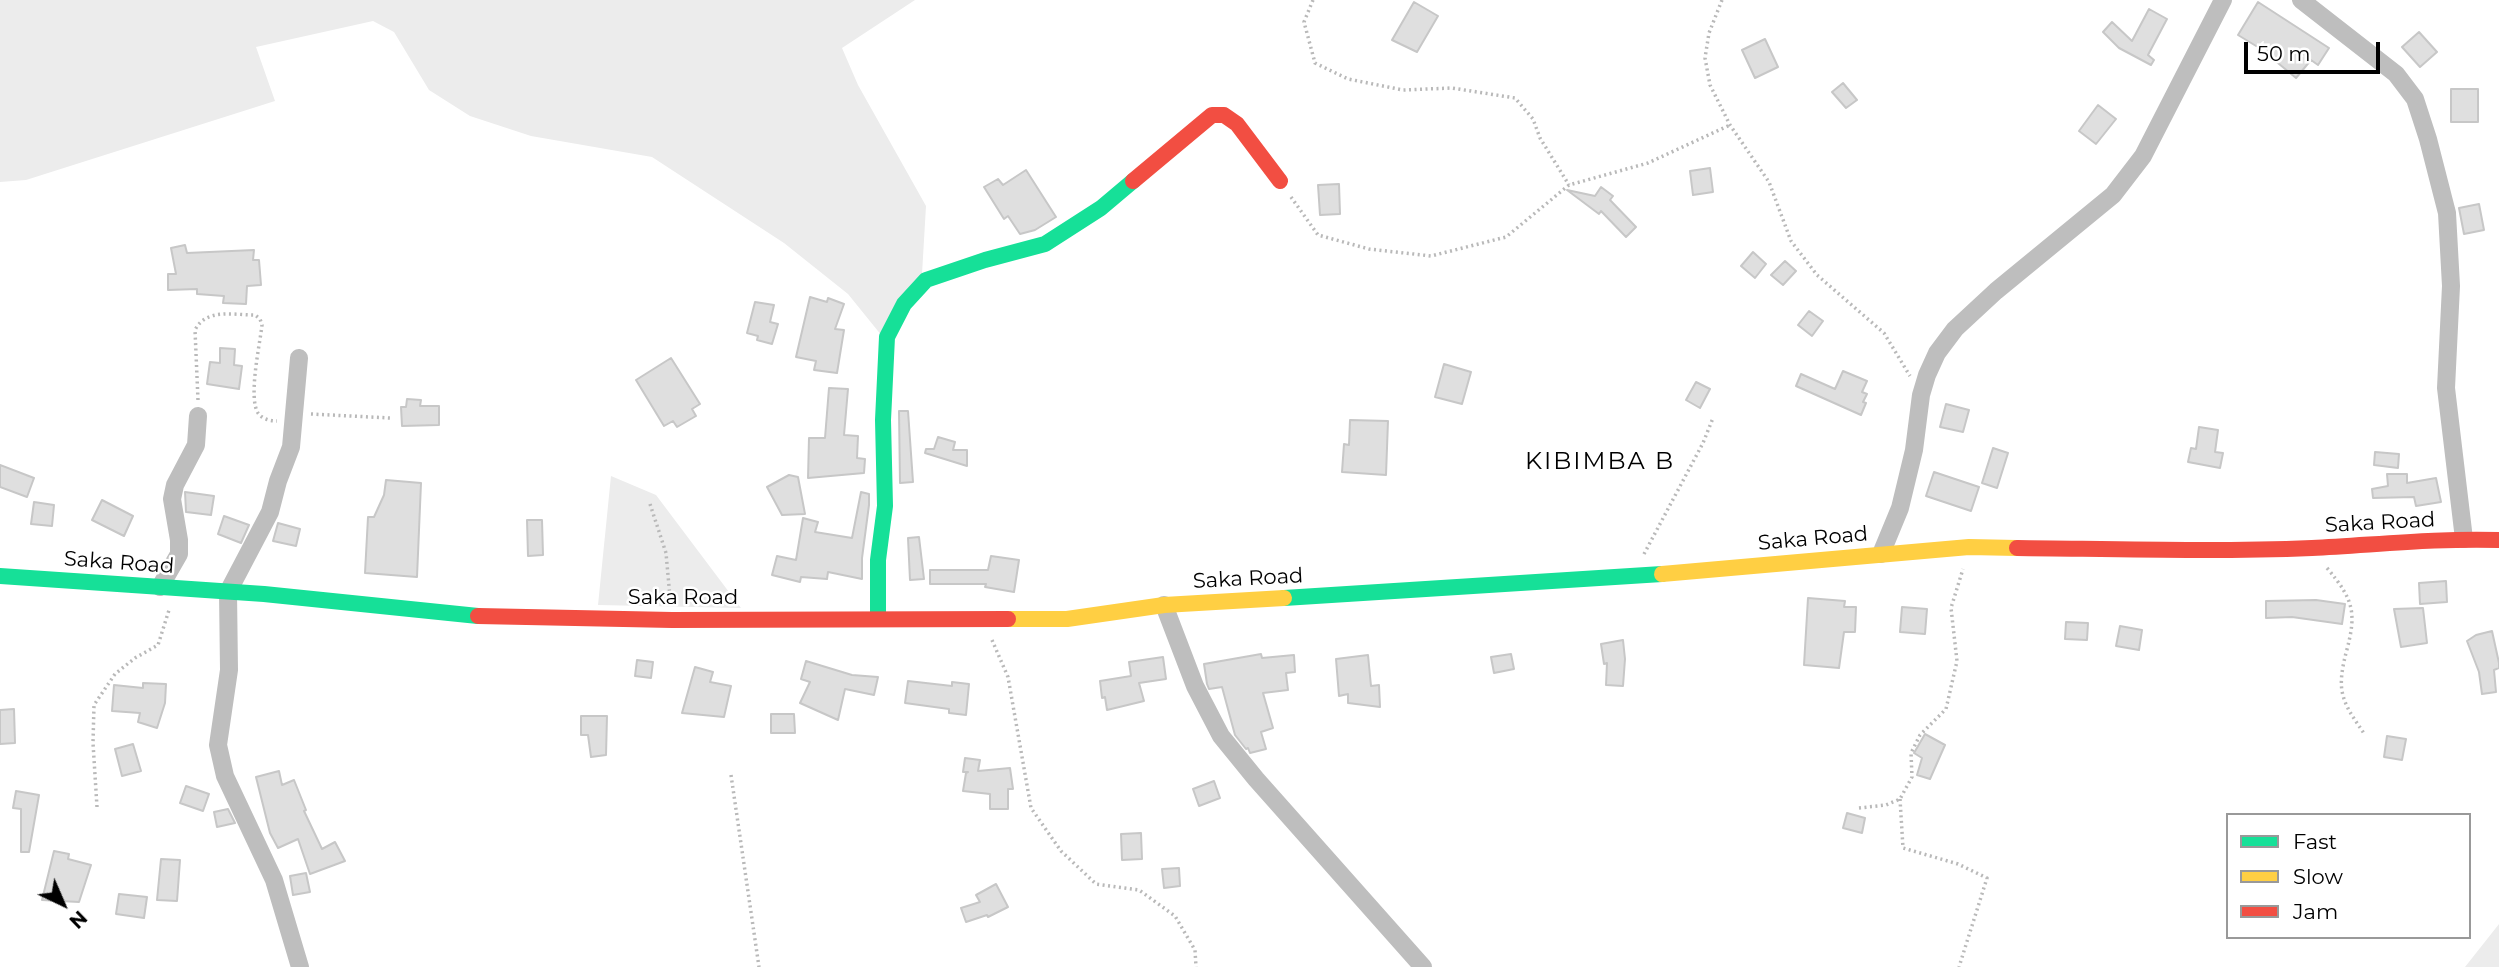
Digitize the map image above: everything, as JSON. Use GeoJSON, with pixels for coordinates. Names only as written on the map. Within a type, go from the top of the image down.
{"type":"FeatureCollection","features":[{"type":"Feature","properties":{"kind":"main road"},"geometry":{"type":"LineString","coordinates":[[878,619],[878,560],[885,506],[883,420],[887,337],[914,291],[926,280],[1045,244],[1101,208],[1212,115],[1224,115],[1237,124],[1280,181]]}},
{"type":"Feature","properties":{"kind":"main road","name":"Saka Road"},"geometry":{"type":"LineString","coordinates":[[0,576],[264,594],[469,616],[672,620],[1067,619],[1164,605],[1631,577],[1969,547],[2183,550],[2310,548],[2464,539],[2499,540]]}},
{"type":"Feature","properties":{"kind":"street"},"geometry":{"type":"LineString","coordinates":[[1881,554],[1900,508],[1914,450],[1921,395],[1937,353],[1955,329],[1996,291],[2113,195],[2143,156],[2223,0]]}},
{"type":"Feature","properties":{"kind":"street"},"geometry":{"type":"LineString","coordinates":[[2301,0],[2396,74],[2415,99],[2428,139],[2447,213],[2451,286],[2446,387],[2464,539]]}},
{"type":"Feature","properties":{"kind":"street"},"geometry":{"type":"LineString","coordinates":[[299,358],[291,447],[270,512],[228,592],[229,670],[218,745],[225,776],[274,880],[300,967]]}},
{"type":"Feature","properties":{"kind":"street"},"geometry":{"type":"LineString","coordinates":[[168,587],[179,554],[172,499],[175,485],[196,445],[198,416]]}},
{"type":"Feature","properties":{"kind":"street"},"geometry":{"type":"LineString","coordinates":[[1164,605],[1195,686],[1221,736],[1423,967]]}},
{"type":"Feature","properties":{"kind":"path"},"geometry":{"type":"LineString","coordinates":[[1313,0],[1304,22],[1315,63],[1348,79],[1403,90],[1452,88],[1515,98],[1533,119],[1540,138],[1569,185]]}},
{"type":"Feature","properties":{"kind":"path"},"geometry":{"type":"LineString","coordinates":[[1722,0],[1709,33],[1705,58],[1710,85],[1730,125],[1769,182],[1791,241],[1817,275],[1884,334],[1921,395]]}},
{"type":"Feature","properties":{"kind":"path"},"geometry":{"type":"LineString","coordinates":[[1280,181],[1318,235],[1368,249],[1431,256],[1506,237],[1569,185],[1648,163],[1730,125]]}},
{"type":"Feature","properties":{"kind":"path"},"geometry":{"type":"LineString","coordinates":[[198,416],[195,330],[200,321],[208,315],[255,314],[262,325],[254,393],[256,411],[263,418],[274,422],[295,414],[390,418]]}},
{"type":"Feature","properties":{"kind":"path"},"geometry":{"type":"LineString","coordinates":[[1631,577],[1703,443],[1713,418]]}},
{"type":"Feature","properties":{"kind":"path"},"geometry":{"type":"LineString","coordinates":[[650,504],[666,553],[672,620]]}},
{"type":"Feature","properties":{"kind":"path"},"geometry":{"type":"LineString","coordinates":[[1959,967],[1987,878],[1958,863],[1903,848],[1900,799],[1912,778],[1910,753],[1920,735],[1946,709],[1957,661],[1951,608],[1969,547]]}},
{"type":"Feature","properties":{"kind":"path"},"geometry":{"type":"LineString","coordinates":[[2310,548],[2340,584],[2353,607],[2342,669],[2342,690],[2349,711],[2365,735]]}},
{"type":"Feature","properties":{"kind":"path"},"geometry":{"type":"LineString","coordinates":[[97,807],[93,743],[94,705],[115,674],[158,645],[168,587]]}},
{"type":"Feature","properties":{"kind":"path"},"geometry":{"type":"LineString","coordinates":[[982,619],[1008,677],[1031,807],[1061,851],[1096,884],[1139,890],[1175,916],[1195,950],[1196,967]]}},
{"type":"Feature","properties":{"kind":"path"},"geometry":{"type":"LineString","coordinates":[[731,775],[758,967]]}},
{"type":"Feature","properties":{"kind":"path"},"geometry":{"type":"LineString","coordinates":[[1859,808],[1886,805],[1900,799]]}},
{"type":"Feature","properties":{"kind":"shaded area"},"geometry":{"type":"Polygon","coordinates":[[[0,0],[915,0],[842,48],[858,85],[926,206],[922,274],[882,336],[848,294],[784,243],[652,157],[531,136],[470,116],[429,90],[394,32],[373,21],[256,47],[275,101],[26,180],[0,182],[0,0]]]}},
{"type":"Feature","properties":{"kind":"shaded area"},"geometry":{"type":"Polygon","coordinates":[[[611,476],[656,495],[741,608],[598,605],[611,476]]]}},
{"type":"Feature","properties":{"kind":"shaded area"},"geometry":{"type":"Polygon","coordinates":[[[2499,924],[2499,967],[2465,967],[2499,924]]]}},
{"type":"Feature","properties":{"kind":"building"},"geometry":{"type":"Polygon","coordinates":[[[1414,2],[1438,16],[1417,52],[1392,40],[1414,2]]]}},
{"type":"Feature","properties":{"kind":"building"},"geometry":{"type":"Polygon","coordinates":[[[2258,2],[2329,48],[2318,65],[2311,60],[2296,78],[2261,49],[2238,35],[2258,2]]]}},
{"type":"Feature","properties":{"kind":"building"},"geometry":{"type":"Polygon","coordinates":[[[2149,9],[2167,19],[2148,55],[2154,60],[2151,65],[2119,48],[2103,32],[2112,22],[2132,41],[2149,9]]]}},
{"type":"Feature","properties":{"kind":"building"},"geometry":{"type":"Polygon","coordinates":[[[2419,32],[2437,52],[2420,67],[2402,47],[2419,32]]]}},
{"type":"Feature","properties":{"kind":"building"},"geometry":{"type":"Polygon","coordinates":[[[1765,39],[1778,67],[1755,78],[1742,50],[1765,39]]]}},
{"type":"Feature","properties":{"kind":"building"},"geometry":{"type":"Polygon","coordinates":[[[1843,83],[1857,100],[1846,108],[1832,92],[1843,83]]]}},
{"type":"Feature","properties":{"kind":"building"},"geometry":{"type":"Polygon","coordinates":[[[2451,89],[2478,89],[2478,122],[2451,122],[2451,89]]]}},
{"type":"Feature","properties":{"kind":"building"},"geometry":{"type":"Polygon","coordinates":[[[2098,105],[2116,119],[2096,144],[2079,131],[2098,105]]]}},
{"type":"Feature","properties":{"kind":"building"},"geometry":{"type":"Polygon","coordinates":[[[1710,168],[1713,192],[1693,195],[1690,171],[1710,168]]]}},
{"type":"Feature","properties":{"kind":"building"},"geometry":{"type":"Polygon","coordinates":[[[1026,170],[1056,217],[1035,230],[1020,234],[1008,216],[1004,219],[984,187],[998,179],[1003,185],[1026,170]]]}},
{"type":"Feature","properties":{"kind":"building"},"geometry":{"type":"Polygon","coordinates":[[[1339,184],[1340,214],[1320,215],[1318,185],[1339,184]]]}},
{"type":"Feature","properties":{"kind":"building"},"geometry":{"type":"Polygon","coordinates":[[[1601,187],[1613,196],[1610,200],[1636,227],[1626,237],[1601,211],[1599,214],[1567,190],[1595,196],[1601,187]]]}},
{"type":"Feature","properties":{"kind":"building"},"geometry":{"type":"Polygon","coordinates":[[[2479,204],[2484,230],[2464,234],[2459,208],[2479,204]]]}},
{"type":"Feature","properties":{"kind":"building"},"geometry":{"type":"Polygon","coordinates":[[[185,245],[187,253],[254,250],[253,260],[259,260],[261,285],[247,286],[246,304],[223,303],[224,296],[197,294],[197,289],[168,290],[168,274],[176,274],[171,248],[185,245]]]}},
{"type":"Feature","properties":{"kind":"building"},"geometry":{"type":"Polygon","coordinates":[[[1753,252],[1766,264],[1755,278],[1741,266],[1753,252]]]}},
{"type":"Feature","properties":{"kind":"building"},"geometry":{"type":"Polygon","coordinates":[[[1785,261],[1796,271],[1783,285],[1771,275],[1785,261]]]}},
{"type":"Feature","properties":{"kind":"building"},"geometry":{"type":"Polygon","coordinates":[[[810,297],[827,302],[828,298],[844,304],[835,329],[844,330],[837,373],[814,370],[816,361],[796,357],[810,297]]]}},
{"type":"Feature","properties":{"kind":"building"},"geometry":{"type":"Polygon","coordinates":[[[755,302],[774,305],[770,322],[778,324],[772,344],[757,340],[758,336],[747,333],[755,302]]]}},
{"type":"Feature","properties":{"kind":"building"},"geometry":{"type":"Polygon","coordinates":[[[1809,311],[1823,321],[1812,336],[1798,325],[1809,311]]]}},
{"type":"Feature","properties":{"kind":"building"},"geometry":{"type":"Polygon","coordinates":[[[220,348],[235,349],[234,365],[242,366],[239,389],[207,384],[210,362],[220,363],[220,348]]]}},
{"type":"Feature","properties":{"kind":"building"},"geometry":{"type":"Polygon","coordinates":[[[671,358],[700,404],[692,409],[696,416],[677,427],[673,421],[664,426],[636,380],[671,358]]]}},
{"type":"Feature","properties":{"kind":"building"},"geometry":{"type":"Polygon","coordinates":[[[1444,364],[1471,372],[1462,404],[1435,397],[1444,364]]]}},
{"type":"Feature","properties":{"kind":"building"},"geometry":{"type":"Polygon","coordinates":[[[1843,371],[1867,381],[1862,392],[1867,394],[1861,415],[1796,386],[1801,374],[1835,389],[1843,371]]]}},
{"type":"Feature","properties":{"kind":"building"},"geometry":{"type":"Polygon","coordinates":[[[1696,382],[1710,389],[1700,408],[1686,400],[1696,382]]]}},
{"type":"Feature","properties":{"kind":"building"},"geometry":{"type":"Polygon","coordinates":[[[829,388],[848,389],[844,435],[858,436],[857,458],[865,459],[864,473],[808,478],[809,438],[825,438],[829,388]]]}},
{"type":"Feature","properties":{"kind":"building"},"geometry":{"type":"Polygon","coordinates":[[[407,399],[421,400],[420,406],[439,406],[439,425],[402,426],[401,407],[406,407],[407,399]]]}},
{"type":"Feature","properties":{"kind":"building"},"geometry":{"type":"Polygon","coordinates":[[[1946,404],[1969,410],[1963,432],[1940,427],[1946,404]]]}},
{"type":"Feature","properties":{"kind":"building"},"geometry":{"type":"Polygon","coordinates":[[[899,411],[908,411],[913,482],[900,483],[899,411]]]}},
{"type":"Feature","properties":{"kind":"building"},"geometry":{"type":"Polygon","coordinates":[[[1350,420],[1388,421],[1386,475],[1342,472],[1344,444],[1349,445],[1350,420]]]}},
{"type":"Feature","properties":{"kind":"building"},"geometry":{"type":"Polygon","coordinates":[[[2199,427],[2218,430],[2215,452],[2223,453],[2220,468],[2188,462],[2191,448],[2196,449],[2199,427]]]}},
{"type":"Feature","properties":{"kind":"building"},"geometry":{"type":"Polygon","coordinates":[[[938,437],[955,442],[953,450],[967,450],[967,466],[925,453],[926,449],[934,449],[938,437]]]}},
{"type":"Feature","properties":{"kind":"building"},"geometry":{"type":"Polygon","coordinates":[[[1993,448],[2008,453],[1997,488],[1982,483],[1993,448]]]}},
{"type":"Feature","properties":{"kind":"building"},"geometry":{"type":"Polygon","coordinates":[[[2375,452],[2399,454],[2398,468],[2374,465],[2375,452]]]}},
{"type":"Feature","properties":{"kind":"building"},"geometry":{"type":"Polygon","coordinates":[[[0,465],[34,478],[27,497],[0,487],[0,465]]]}},
{"type":"Feature","properties":{"kind":"building"},"geometry":{"type":"Polygon","coordinates":[[[1934,472],[1979,487],[1971,511],[1926,496],[1934,472]]]}},
{"type":"Feature","properties":{"kind":"building"},"geometry":{"type":"Polygon","coordinates":[[[2387,474],[2407,474],[2407,483],[2436,478],[2441,502],[2416,506],[2414,497],[2373,498],[2372,489],[2388,486],[2387,474]]]}},
{"type":"Feature","properties":{"kind":"building"},"geometry":{"type":"Polygon","coordinates":[[[789,475],[798,477],[805,514],[782,515],[767,487],[789,475]]]}},
{"type":"Feature","properties":{"kind":"building"},"geometry":{"type":"Polygon","coordinates":[[[386,480],[421,483],[417,577],[365,573],[368,517],[374,517],[384,495],[386,480]]]}},
{"type":"Feature","properties":{"kind":"building"},"geometry":{"type":"Polygon","coordinates":[[[185,492],[214,496],[211,515],[186,512],[185,492]]]}},
{"type":"Feature","properties":{"kind":"building"},"geometry":{"type":"Polygon","coordinates":[[[861,492],[869,494],[862,579],[828,572],[827,579],[801,577],[800,582],[772,575],[777,556],[796,560],[803,518],[818,522],[815,532],[852,538],[861,492]]]}},
{"type":"Feature","properties":{"kind":"building"},"geometry":{"type":"Polygon","coordinates":[[[102,500],[133,516],[124,536],[92,520],[102,500]]]}},
{"type":"Feature","properties":{"kind":"building"},"geometry":{"type":"Polygon","coordinates":[[[34,502],[54,505],[52,526],[31,524],[34,502]]]}},
{"type":"Feature","properties":{"kind":"building"},"geometry":{"type":"Polygon","coordinates":[[[224,516],[249,525],[241,543],[218,534],[224,516]]]}},
{"type":"Feature","properties":{"kind":"building"},"geometry":{"type":"Polygon","coordinates":[[[527,520],[542,520],[543,555],[528,556],[527,520]]]}},
{"type":"Feature","properties":{"kind":"building"},"geometry":{"type":"Polygon","coordinates":[[[278,523],[300,529],[296,546],[273,541],[278,523]]]}},
{"type":"Feature","properties":{"kind":"building"},"geometry":{"type":"Polygon","coordinates":[[[919,537],[924,579],[910,580],[908,538],[919,537]]]}},
{"type":"Feature","properties":{"kind":"building"},"geometry":{"type":"Polygon","coordinates":[[[991,556],[1019,560],[1014,592],[985,587],[986,584],[930,584],[930,570],[988,570],[991,556]]]}},
{"type":"Feature","properties":{"kind":"building"},"geometry":{"type":"Polygon","coordinates":[[[2446,581],[2447,602],[2420,604],[2419,583],[2446,581]]]}},
{"type":"Feature","properties":{"kind":"building"},"geometry":{"type":"Polygon","coordinates":[[[1808,598],[1845,601],[1844,607],[1856,607],[1855,632],[1844,632],[1839,668],[1804,665],[1808,598]]]}},
{"type":"Feature","properties":{"kind":"building"},"geometry":{"type":"Polygon","coordinates":[[[2316,600],[2345,604],[2342,624],[2292,617],[2266,618],[2266,601],[2316,600]]]}},
{"type":"Feature","properties":{"kind":"building"},"geometry":{"type":"Polygon","coordinates":[[[1902,607],[1927,609],[1925,634],[1900,632],[1902,607]]]}},
{"type":"Feature","properties":{"kind":"building"},"geometry":{"type":"Polygon","coordinates":[[[2423,608],[2427,643],[2401,647],[2394,609],[2423,608]]]}},
{"type":"Feature","properties":{"kind":"building"},"geometry":{"type":"Polygon","coordinates":[[[2066,622],[2088,623],[2087,640],[2065,639],[2066,622]]]}},
{"type":"Feature","properties":{"kind":"building"},"geometry":{"type":"Polygon","coordinates":[[[2120,626],[2142,630],[2139,650],[2116,646],[2120,626]]]}},
{"type":"Feature","properties":{"kind":"building"},"geometry":{"type":"Polygon","coordinates":[[[2492,631],[2499,663],[2499,668],[2494,670],[2496,692],[2482,694],[2479,672],[2467,641],[2476,635],[2492,631]]]}},
{"type":"Feature","properties":{"kind":"building"},"geometry":{"type":"Polygon","coordinates":[[[1623,640],[1623,686],[1606,685],[1607,663],[1604,664],[1601,644],[1623,640]]]}},
{"type":"Feature","properties":{"kind":"building"},"geometry":{"type":"Polygon","coordinates":[[[1261,654],[1262,658],[1294,655],[1295,672],[1286,673],[1288,690],[1263,693],[1273,728],[1261,732],[1266,749],[1250,753],[1235,735],[1222,687],[1209,689],[1204,664],[1261,654]]]}},
{"type":"Feature","properties":{"kind":"building"},"geometry":{"type":"Polygon","coordinates":[[[1511,654],[1514,669],[1494,673],[1491,657],[1511,654]]]}},
{"type":"Feature","properties":{"kind":"building"},"geometry":{"type":"Polygon","coordinates":[[[1368,655],[1371,686],[1379,685],[1380,707],[1348,703],[1348,694],[1339,696],[1336,659],[1368,655]]]}},
{"type":"Feature","properties":{"kind":"building"},"geometry":{"type":"Polygon","coordinates":[[[1163,657],[1166,679],[1139,683],[1144,701],[1107,710],[1100,681],[1131,676],[1129,662],[1163,657]]]}},
{"type":"Feature","properties":{"kind":"building"},"geometry":{"type":"Polygon","coordinates":[[[637,660],[653,662],[651,678],[635,676],[637,660]]]}},
{"type":"Feature","properties":{"kind":"building"},"geometry":{"type":"Polygon","coordinates":[[[806,661],[852,675],[878,677],[874,695],[845,689],[838,720],[800,703],[810,682],[801,679],[806,661]]]}},
{"type":"Feature","properties":{"kind":"building"},"geometry":{"type":"Polygon","coordinates":[[[695,667],[713,672],[710,682],[731,686],[724,717],[682,713],[695,667]]]}},
{"type":"Feature","properties":{"kind":"building"},"geometry":{"type":"Polygon","coordinates":[[[908,681],[952,686],[952,682],[969,684],[966,715],[949,713],[949,709],[905,703],[908,681]]]}},
{"type":"Feature","properties":{"kind":"building"},"geometry":{"type":"Polygon","coordinates":[[[143,683],[166,684],[165,703],[157,728],[138,722],[140,713],[112,711],[114,685],[143,688],[143,683]]]}},
{"type":"Feature","properties":{"kind":"building"},"geometry":{"type":"Polygon","coordinates":[[[14,709],[15,743],[0,744],[0,710],[14,709]]]}},
{"type":"Feature","properties":{"kind":"building"},"geometry":{"type":"Polygon","coordinates":[[[771,714],[794,714],[795,733],[771,733],[771,714]]]}},
{"type":"Feature","properties":{"kind":"building"},"geometry":{"type":"Polygon","coordinates":[[[581,716],[607,716],[606,755],[591,757],[588,735],[581,735],[581,716]]]}},
{"type":"Feature","properties":{"kind":"building"},"geometry":{"type":"Polygon","coordinates":[[[1925,734],[1945,745],[1930,779],[1917,775],[1922,758],[1914,753],[1925,734]]]}},
{"type":"Feature","properties":{"kind":"building"},"geometry":{"type":"Polygon","coordinates":[[[2387,736],[2406,739],[2402,760],[2384,757],[2387,736]]]}},
{"type":"Feature","properties":{"kind":"building"},"geometry":{"type":"Polygon","coordinates":[[[133,744],[141,771],[122,776],[115,749],[133,744]]]}},
{"type":"Feature","properties":{"kind":"building"},"geometry":{"type":"Polygon","coordinates":[[[965,758],[980,760],[978,771],[1010,768],[1013,789],[1008,789],[1008,809],[990,809],[990,794],[963,791],[968,772],[963,772],[965,758]]]}},
{"type":"Feature","properties":{"kind":"building"},"geometry":{"type":"Polygon","coordinates":[[[279,771],[282,785],[294,780],[306,810],[304,811],[322,849],[335,842],[345,861],[310,874],[298,839],[278,848],[270,833],[256,777],[279,771]]]}},
{"type":"Feature","properties":{"kind":"building"},"geometry":{"type":"Polygon","coordinates":[[[1214,781],[1220,798],[1199,806],[1193,789],[1214,781]]]}},
{"type":"Feature","properties":{"kind":"building"},"geometry":{"type":"Polygon","coordinates":[[[186,786],[209,794],[203,811],[180,803],[186,786]]]}},
{"type":"Feature","properties":{"kind":"building"},"geometry":{"type":"Polygon","coordinates":[[[16,791],[39,795],[29,852],[21,852],[21,809],[13,808],[16,791]]]}},
{"type":"Feature","properties":{"kind":"building"},"geometry":{"type":"Polygon","coordinates":[[[228,809],[235,823],[217,827],[214,812],[228,809]]]}},
{"type":"Feature","properties":{"kind":"building"},"geometry":{"type":"Polygon","coordinates":[[[1847,813],[1865,818],[1862,833],[1843,828],[1847,813]]]}},
{"type":"Feature","properties":{"kind":"building"},"geometry":{"type":"Polygon","coordinates":[[[1141,833],[1142,859],[1122,860],[1121,834],[1141,833]]]}},
{"type":"Feature","properties":{"kind":"building"},"geometry":{"type":"Polygon","coordinates":[[[54,851],[69,854],[68,859],[91,865],[79,902],[42,900],[54,851]]]}},
{"type":"Feature","properties":{"kind":"building"},"geometry":{"type":"Polygon","coordinates":[[[161,859],[180,860],[177,901],[157,900],[161,859]]]}},
{"type":"Feature","properties":{"kind":"building"},"geometry":{"type":"Polygon","coordinates":[[[1179,868],[1180,886],[1164,888],[1162,869],[1179,868]]]}},
{"type":"Feature","properties":{"kind":"building"},"geometry":{"type":"Polygon","coordinates":[[[306,873],[310,892],[293,895],[290,876],[306,873]]]}},
{"type":"Feature","properties":{"kind":"building"},"geometry":{"type":"Polygon","coordinates":[[[996,884],[1008,907],[988,917],[987,915],[966,922],[961,908],[980,902],[976,895],[996,884]]]}},
{"type":"Feature","properties":{"kind":"building"},"geometry":{"type":"Polygon","coordinates":[[[119,894],[147,897],[144,918],[116,914],[119,894]]]}},
{"type":"Feature","properties":{"kind":"traffic: fast"},"geometry":{"type":"LineString","coordinates":[[878,619],[878,560],[885,506],[883,420],[887,337],[904,304],[926,280],[1045,244],[1101,208],[1133,181]]}},
{"type":"Feature","properties":{"kind":"traffic: fast"},"geometry":{"type":"LineString","coordinates":[[1284,598],[1662,574]]}},
{"type":"Feature","properties":{"kind":"traffic: fast"},"geometry":{"type":"LineString","coordinates":[[0,576],[264,594],[478,616]]}},
{"type":"Feature","properties":{"kind":"traffic: slow"},"geometry":{"type":"LineString","coordinates":[[1662,574],[1969,547],[2017,548]]}},
{"type":"Feature","properties":{"kind":"traffic: slow"},"geometry":{"type":"LineString","coordinates":[[1008,619],[1067,619],[1164,605],[1284,598]]}},
{"type":"Feature","properties":{"kind":"traffic: jam"},"geometry":{"type":"LineString","coordinates":[[1133,181],[1212,115],[1224,115],[1237,124],[1280,181]]}},
{"type":"Feature","properties":{"kind":"traffic: jam"},"geometry":{"type":"LineString","coordinates":[[2017,548],[2238,550],[2499,540]]}},
{"type":"Feature","properties":{"kind":"traffic: jam"},"geometry":{"type":"LineString","coordinates":[[478,616],[672,620],[1008,619]]}},
{"type":"Feature","properties":{"kind":"district","name":"KIBIMBA B"},"geometry":{"type":"Point","coordinates":[1600,462]}}]}
